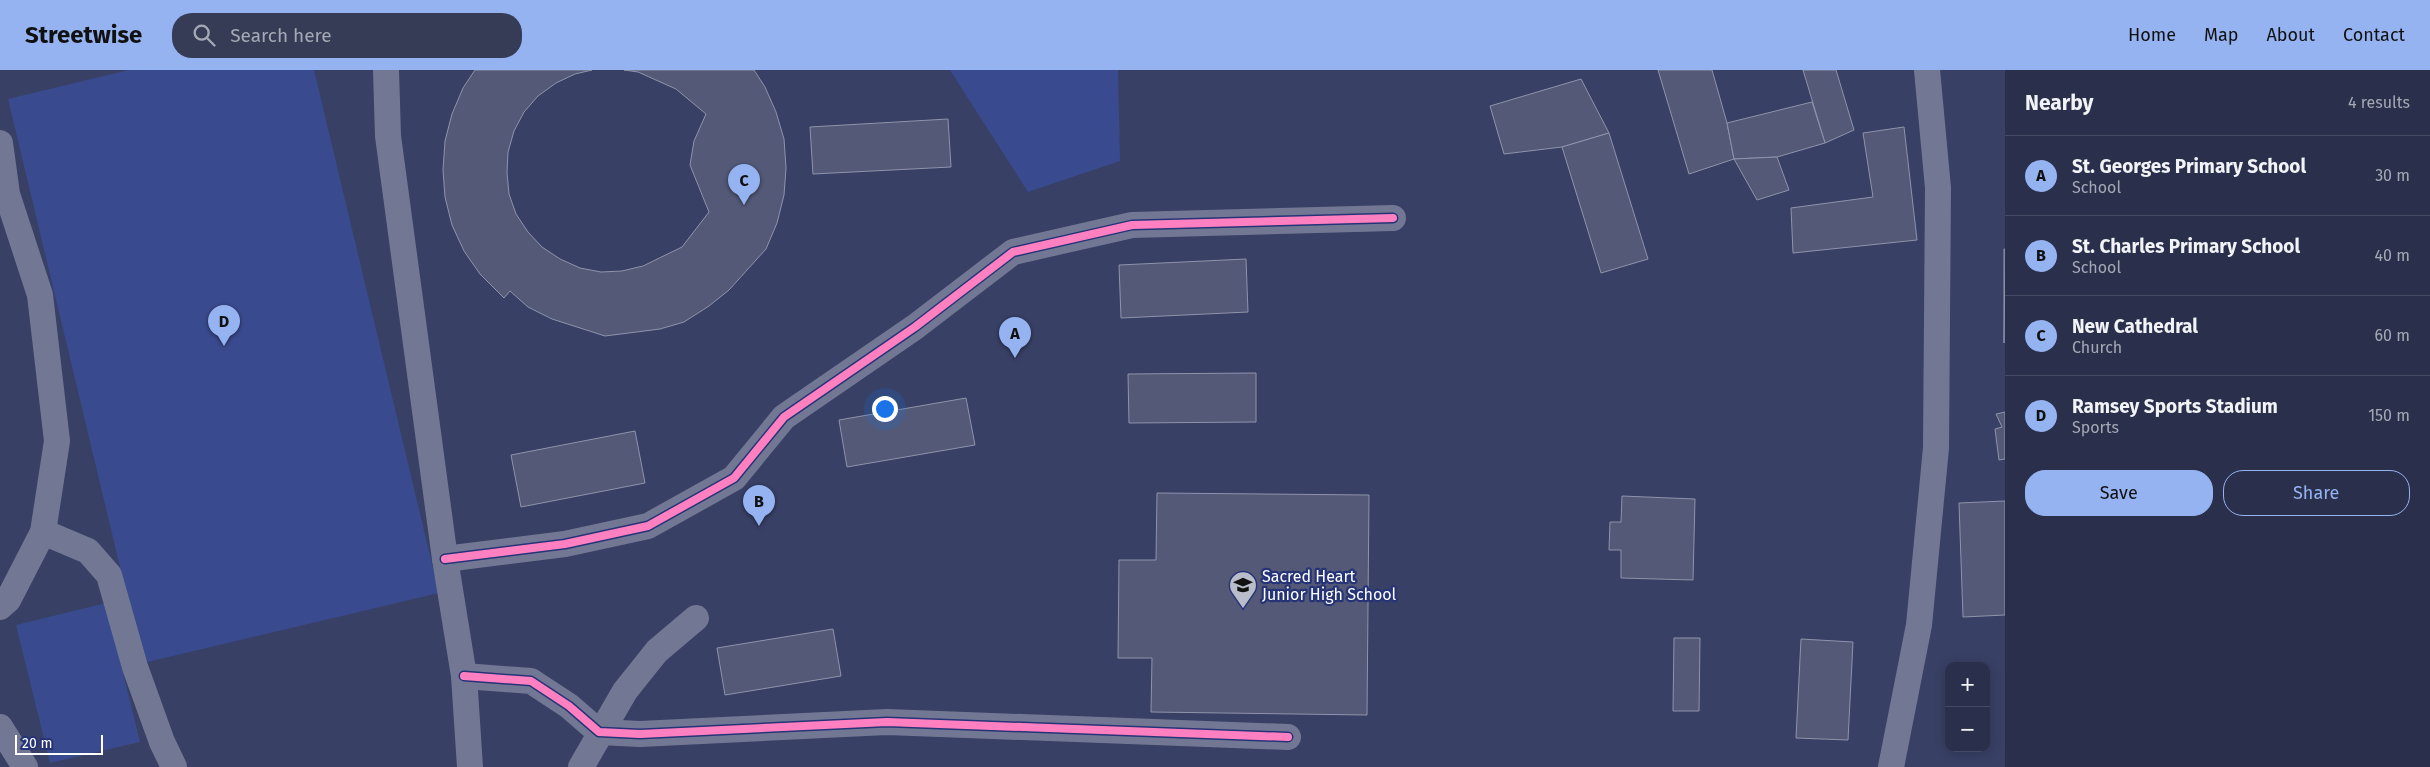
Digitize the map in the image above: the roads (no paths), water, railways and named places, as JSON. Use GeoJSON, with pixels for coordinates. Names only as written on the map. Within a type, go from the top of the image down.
{"type":"FeatureCollection","features":[{"type":"Feature","properties":{"kind":"street"},"geometry":{"type":"LineString","coordinates":[[386,70],[388,136],[445,559],[464,676],[470,767]]}},
{"type":"Feature","properties":{"kind":"street"},"geometry":{"type":"LineString","coordinates":[[1891,767],[1919,624],[1936,448],[1938,188],[1927,70]]}},
{"type":"Feature","properties":{"kind":"street"},"geometry":{"type":"LineString","coordinates":[[0,143],[7,194],[40,295],[57,442],[43,532],[8,600],[0,607]]}},
{"type":"Feature","properties":{"kind":"street"},"geometry":{"type":"LineString","coordinates":[[445,559],[565,544],[648,526],[734,478],[784,417],[915,327],[1014,252],[1132,225],[1393,218]]}},
{"type":"Feature","properties":{"kind":"street"},"geometry":{"type":"LineString","coordinates":[[43,532],[88,551],[109,575],[135,667],[162,742],[174,767]]}},
{"type":"Feature","properties":{"kind":"street"},"geometry":{"type":"LineString","coordinates":[[581,767],[599,732],[625,691],[657,651],[696,618]]}},
{"type":"Feature","properties":{"kind":"street"},"geometry":{"type":"LineString","coordinates":[[464,676],[530,681],[569,706],[599,732],[640,734],[887,722],[1288,737]]}},
{"type":"Feature","properties":{"kind":"street"},"geometry":{"type":"LineString","coordinates":[[0,727],[25,767]]}},
{"type":"Feature","properties":{"kind":"place","name":"New Cathedral"},"geometry":{"type":"Point","coordinates":[744,205]}},
{"type":"Feature","properties":{"kind":"place","name":"Ramsey Sports Stadium"},"geometry":{"type":"Point","coordinates":[224,346]}},
{"type":"Feature","properties":{"kind":"place","name":"St. Georges Primary School"},"geometry":{"type":"Point","coordinates":[1015,358]}},
{"type":"Feature","properties":{"kind":"place","name":"St. Charles Primary School"},"geometry":{"type":"Point","coordinates":[759,526]}},
{"type":"Feature","properties":{"kind":"place","name":"Sacred Heart Junior High School"},"geometry":{"type":"Point","coordinates":[1243,609]}}]}
